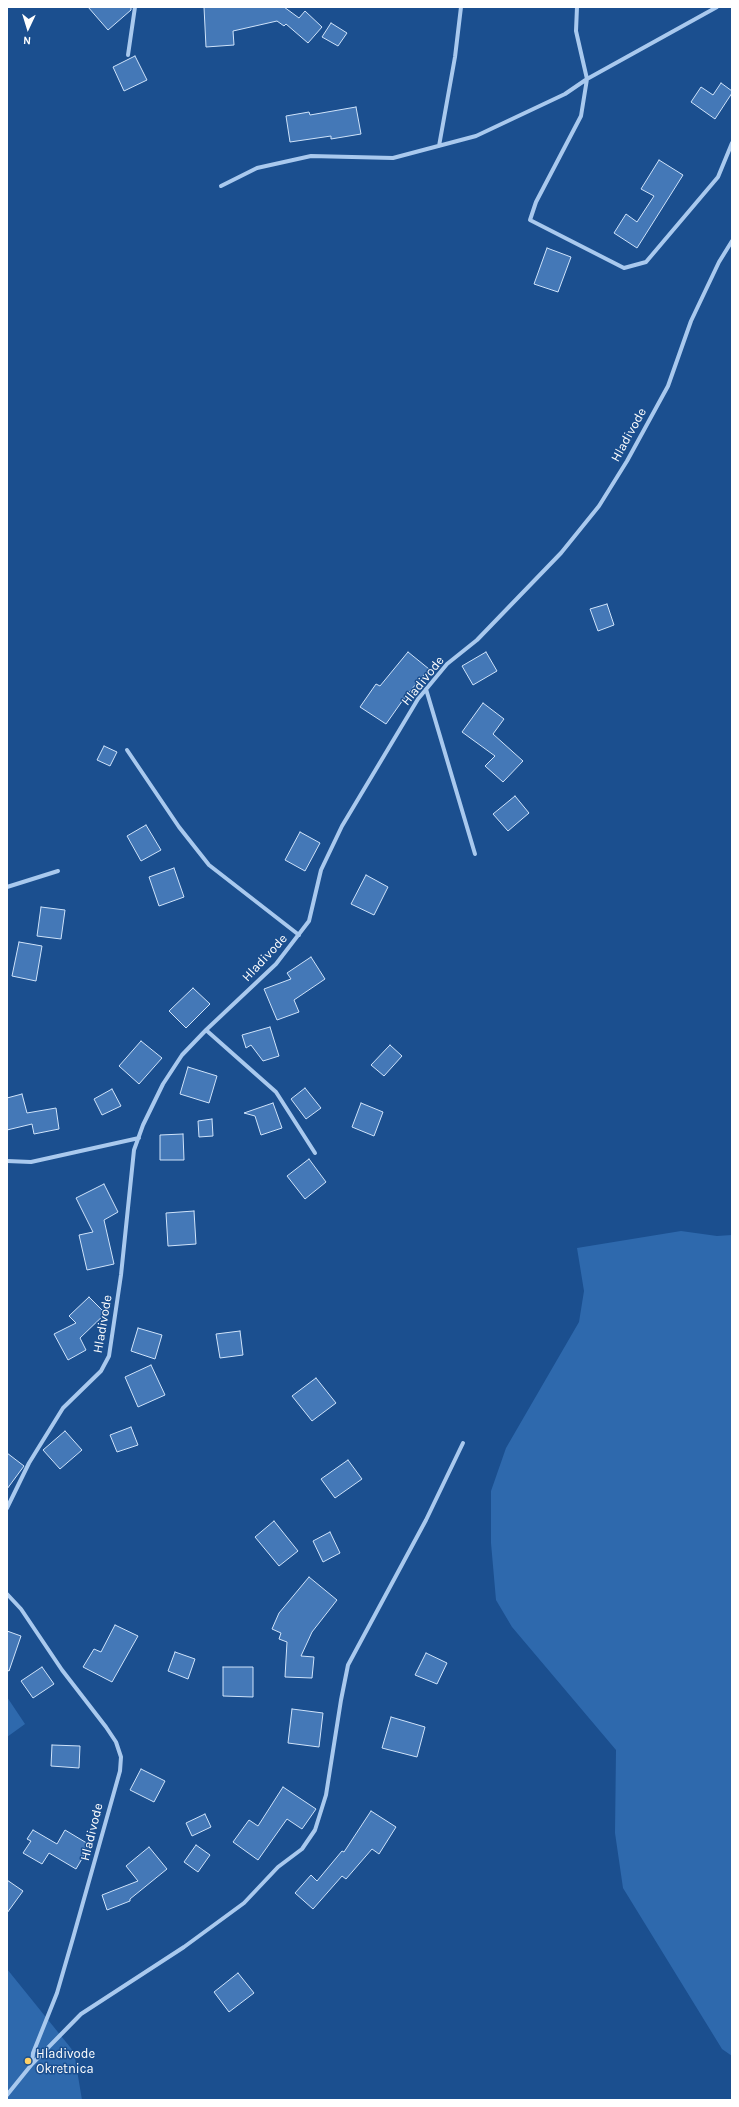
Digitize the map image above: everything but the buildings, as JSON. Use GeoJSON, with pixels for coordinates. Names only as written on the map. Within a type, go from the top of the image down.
{"type":"FeatureCollection","features":[{"type":"Feature","properties":{"kind":"street"},"geometry":{"type":"LineString","coordinates":[[128,56],[135,7]]}},
{"type":"Feature","properties":{"kind":"street"},"geometry":{"type":"LineString","coordinates":[[439,146],[455,57],[461,7]]}},
{"type":"Feature","properties":{"kind":"street"},"geometry":{"type":"LineString","coordinates":[[577,7],[576,31],[587,79],[581,116],[536,202],[530,220],[624,268],[646,262],[718,177],[732,143]]}},
{"type":"Feature","properties":{"kind":"street"},"geometry":{"type":"LineString","coordinates":[[220,186],[257,168],[311,156],[393,158],[476,136],[565,94],[587,79],[717,7]]}},
{"type":"Feature","properties":{"kind":"street","name":"Hladivode"},"geometry":{"type":"LineString","coordinates":[[7,1508],[28,1464],[63,1408],[102,1371],[109,1356],[121,1275],[134,1150],[143,1125],[163,1084],[182,1055],[206,1030],[276,964],[309,921],[321,870],[342,826],[418,699],[447,664],[477,640],[561,553],[599,506],[627,461],[668,386],[691,322],[719,262],[732,241]]}},
{"type":"Feature","properties":{"kind":"street"},"geometry":{"type":"LineString","coordinates":[[426,689],[475,854]]}},
{"type":"Feature","properties":{"kind":"street"},"geometry":{"type":"LineString","coordinates":[[127,750],[179,827],[209,865],[299,935]]}},
{"type":"Feature","properties":{"kind":"street"},"geometry":{"type":"LineString","coordinates":[[7,887],[58,871]]}},
{"type":"Feature","properties":{"kind":"street"},"geometry":{"type":"LineString","coordinates":[[206,1030],[276,1092],[315,1153]]}},
{"type":"Feature","properties":{"kind":"street"},"geometry":{"type":"LineString","coordinates":[[7,1161],[31,1162],[139,1138]]}},
{"type":"Feature","properties":{"kind":"street"},"geometry":{"type":"LineString","coordinates":[[32,2064],[81,2014],[184,1947],[238,1907],[278,1867],[302,1849],[315,1830],[326,1795],[348,1665],[426,1520],[463,1443]]}},
{"type":"Feature","properties":{"kind":"street","name":"Hladivode"},"geometry":{"type":"LineString","coordinates":[[7,1594],[21,1609],[62,1670],[106,1727],[116,1742],[121,1757],[120,1771],[57,1993],[33,2053],[32,2064],[7,2095]]}},
{"type":"Feature","properties":{"kind":"shaded area"},"geometry":{"type":"Polygon","coordinates":[[[681,1231],[717,1236],[732,1235],[732,2056],[722,2049],[623,1888],[615,1833],[616,1750],[512,1627],[496,1600],[491,1543],[491,1491],[506,1448],[579,1322],[584,1291],[577,1248],[681,1231]]]}},
{"type":"Feature","properties":{"kind":"shaded area"},"geometry":{"type":"Polygon","coordinates":[[[7,1697],[25,1724],[7,1737],[7,1697]]]}},
{"type":"Feature","properties":{"kind":"shaded area"},"geometry":{"type":"Polygon","coordinates":[[[7,1969],[74,2052],[82,2100],[7,2100],[7,1969]]]}},
{"type":"Feature","properties":{"kind":"place","name":"Hladivode Okretnica"},"geometry":{"type":"Point","coordinates":[28,2061]}}]}
